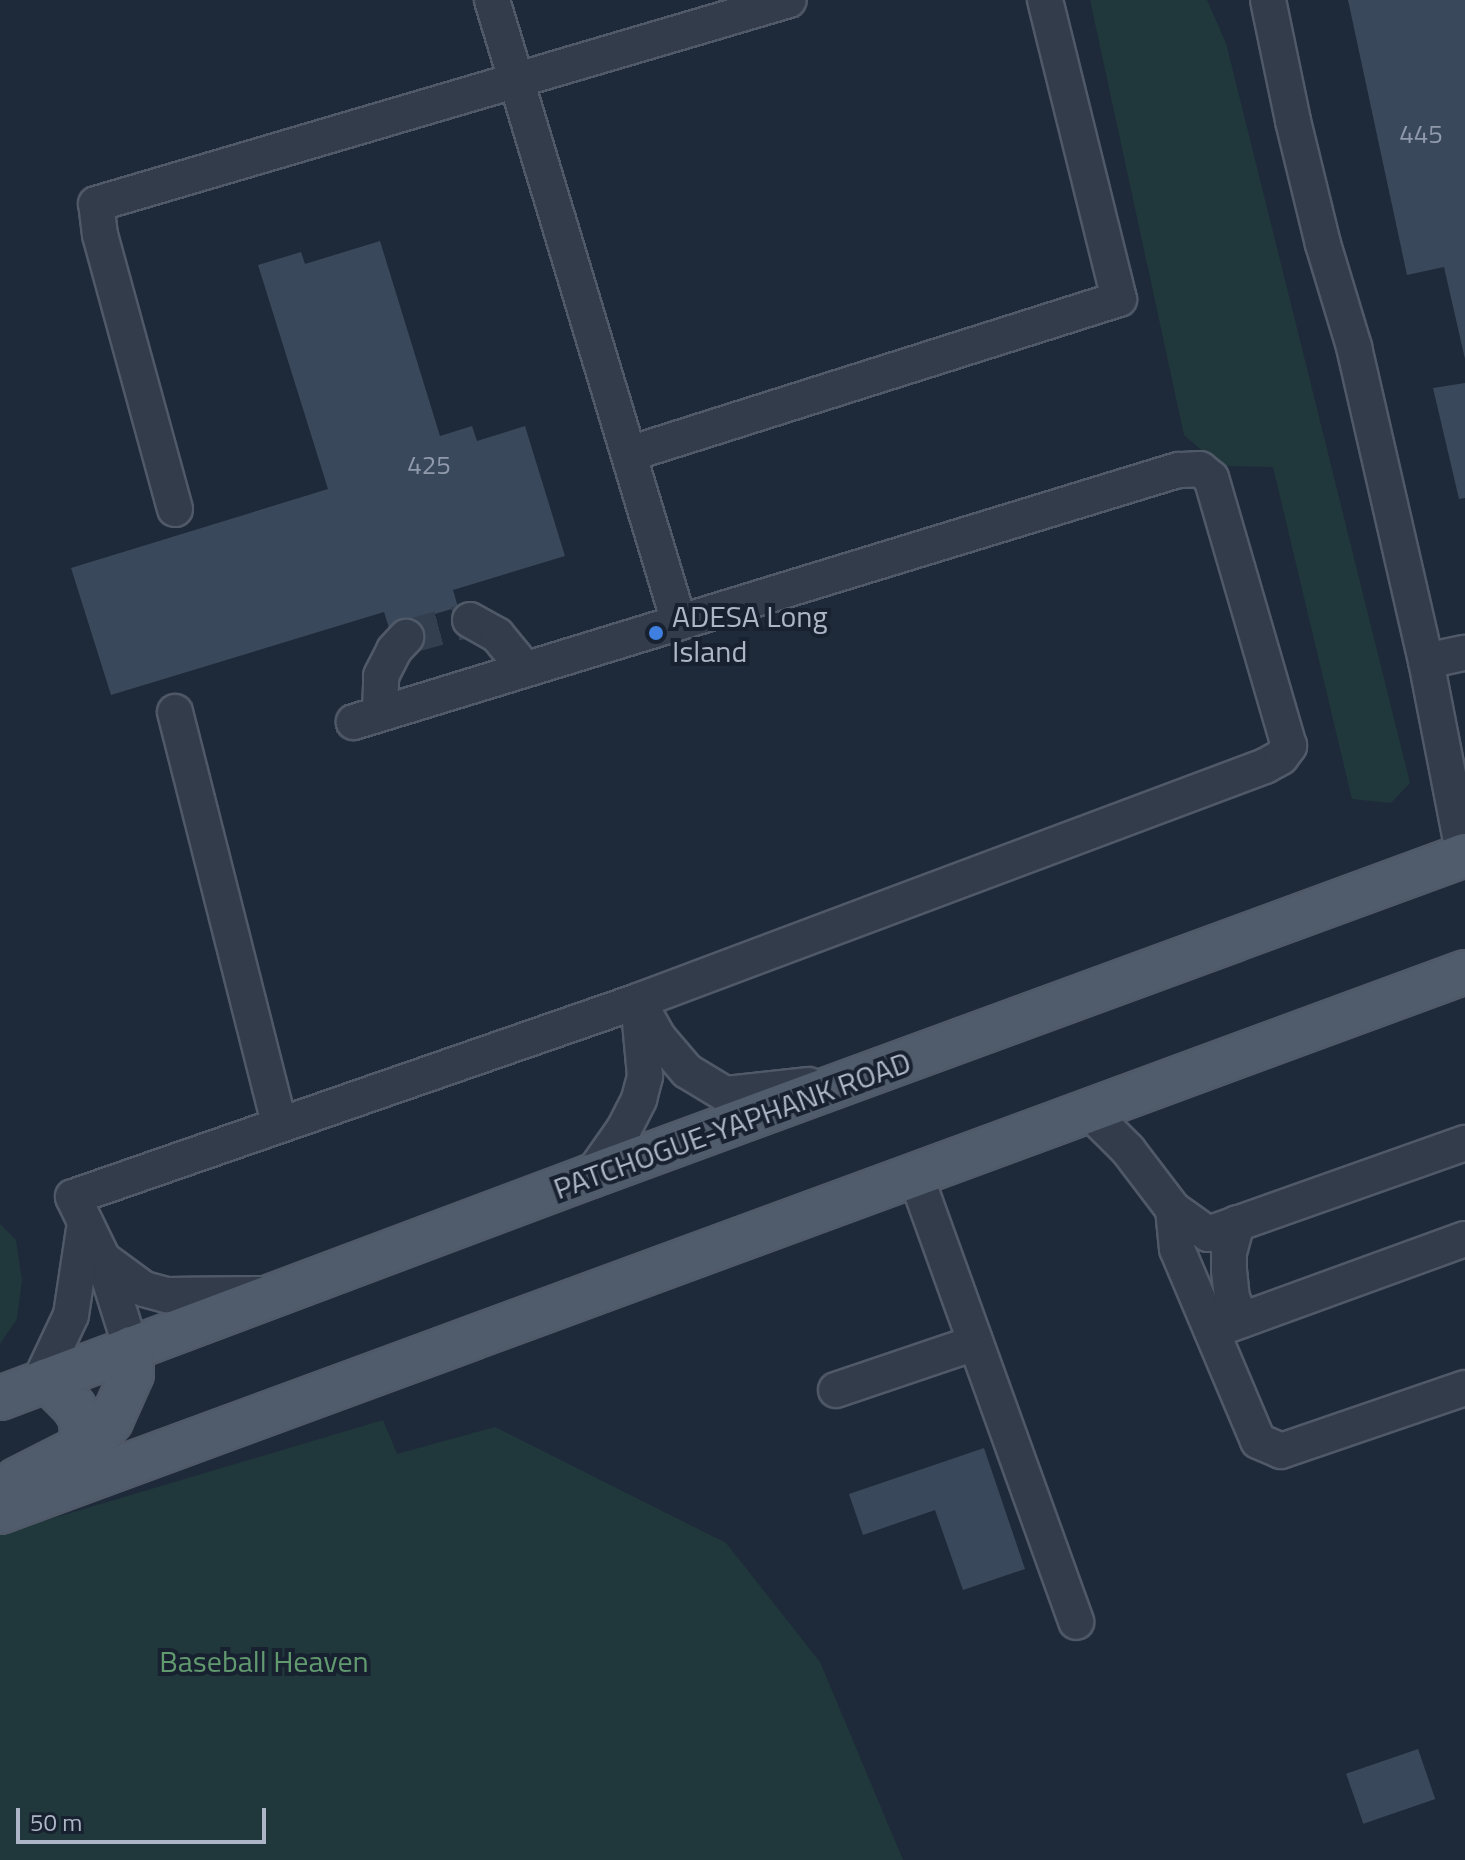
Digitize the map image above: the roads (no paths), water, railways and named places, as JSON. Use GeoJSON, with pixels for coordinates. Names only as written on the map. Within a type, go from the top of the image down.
{"type":"FeatureCollection","features":[{"type":"Feature","properties":{"kind":"main road","name":"PATCHOGUE-YAPHANK ROAD"},"geometry":{"type":"LineString","coordinates":[[0,1398],[591,1176],[1465,858]]}},
{"type":"Feature","properties":{"kind":"main road"},"geometry":{"type":"LineString","coordinates":[[0,1512],[1465,972]]}},
{"type":"Feature","properties":{"kind":"main road"},"geometry":{"type":"LineString","coordinates":[[0,1488],[93,1441],[111,1421],[123,1400],[132,1374],[131,1348]]}},
{"type":"Feature","properties":{"kind":"main road"},"geometry":{"type":"LineString","coordinates":[[43,1382],[74,1407],[81,1419],[82,1434],[78,1450]]}},
{"type":"Feature","properties":{"kind":"lane"},"geometry":{"type":"LineString","coordinates":[[492,0],[679,622]]}},
{"type":"Feature","properties":{"kind":"lane"},"geometry":{"type":"LineString","coordinates":[[175,509],[100,235],[96,204],[789,0]]}},
{"type":"Feature","properties":{"kind":"lane"},"geometry":{"type":"LineString","coordinates":[[629,454],[1119,299],[1045,0]]}},
{"type":"Feature","properties":{"kind":"lane"},"geometry":{"type":"LineString","coordinates":[[1268,0],[1323,244],[1354,347],[1426,661],[1465,858]]}},
{"type":"Feature","properties":{"kind":"lane"},"geometry":{"type":"LineString","coordinates":[[131,1348],[103,1259],[73,1197],[638,1001],[1265,766],[1281,757],[1289,746],[1211,478],[1200,469],[1178,470],[367,718],[381,676],[394,650],[406,637]]}},
{"type":"Feature","properties":{"kind":"lane"},"geometry":{"type":"LineString","coordinates":[[470,620],[497,635],[525,669]]}},
{"type":"Feature","properties":{"kind":"lane"},"geometry":{"type":"LineString","coordinates":[[1426,661],[1465,653]]}},
{"type":"Feature","properties":{"kind":"lane"},"geometry":{"type":"LineString","coordinates":[[175,712],[279,1124]]}},
{"type":"Feature","properties":{"kind":"lane"},"geometry":{"type":"LineString","coordinates":[[638,1001],[658,1037],[687,1071],[725,1094],[853,1080]]}},
{"type":"Feature","properties":{"kind":"lane"},"geometry":{"type":"LineString","coordinates":[[591,1176],[624,1129],[639,1099],[645,1076],[638,1001]]}},
{"type":"Feature","properties":{"kind":"lane"},"geometry":{"type":"LineString","coordinates":[[1088,1110],[1128,1150],[1173,1209],[1208,1234],[1465,1143]]}},
{"type":"Feature","properties":{"kind":"lane"},"geometry":{"type":"LineString","coordinates":[[915,1174],[1076,1622]]}},
{"type":"Feature","properties":{"kind":"lane"},"geometry":{"type":"LineString","coordinates":[[1173,1209],[1177,1249],[1227,1325],[1258,1441],[1281,1451],[1465,1388]]}},
{"type":"Feature","properties":{"kind":"lane"},"geometry":{"type":"LineString","coordinates":[[43,1382],[71,1315],[85,1222]]}},
{"type":"Feature","properties":{"kind":"lane"},"geometry":{"type":"LineString","coordinates":[[1227,1325],[1232,1298],[1229,1253],[1237,1223]]}},
{"type":"Feature","properties":{"kind":"lane"},"geometry":{"type":"LineString","coordinates":[[1227,1325],[1465,1239]]}},
{"type":"Feature","properties":{"kind":"lane"},"geometry":{"type":"LineString","coordinates":[[103,1259],[144,1289],[167,1295],[281,1294]]}},
{"type":"Feature","properties":{"kind":"lane"},"geometry":{"type":"LineString","coordinates":[[836,1390],[975,1343]]}},
{"type":"Feature","properties":{"kind":"tunnel"},"geometry":{"type":"LineString","coordinates":[[406,637],[470,620]]}},
{"type":"Feature","properties":{"kind":"place","name":"ADESA Long Island"},"geometry":{"type":"Point","coordinates":[656,633]}},
{"type":"Feature","properties":{"kind":"park label","name":"Baseball Heaven"},"geometry":{"type":"Point","coordinates":[264,1661]}}]}
